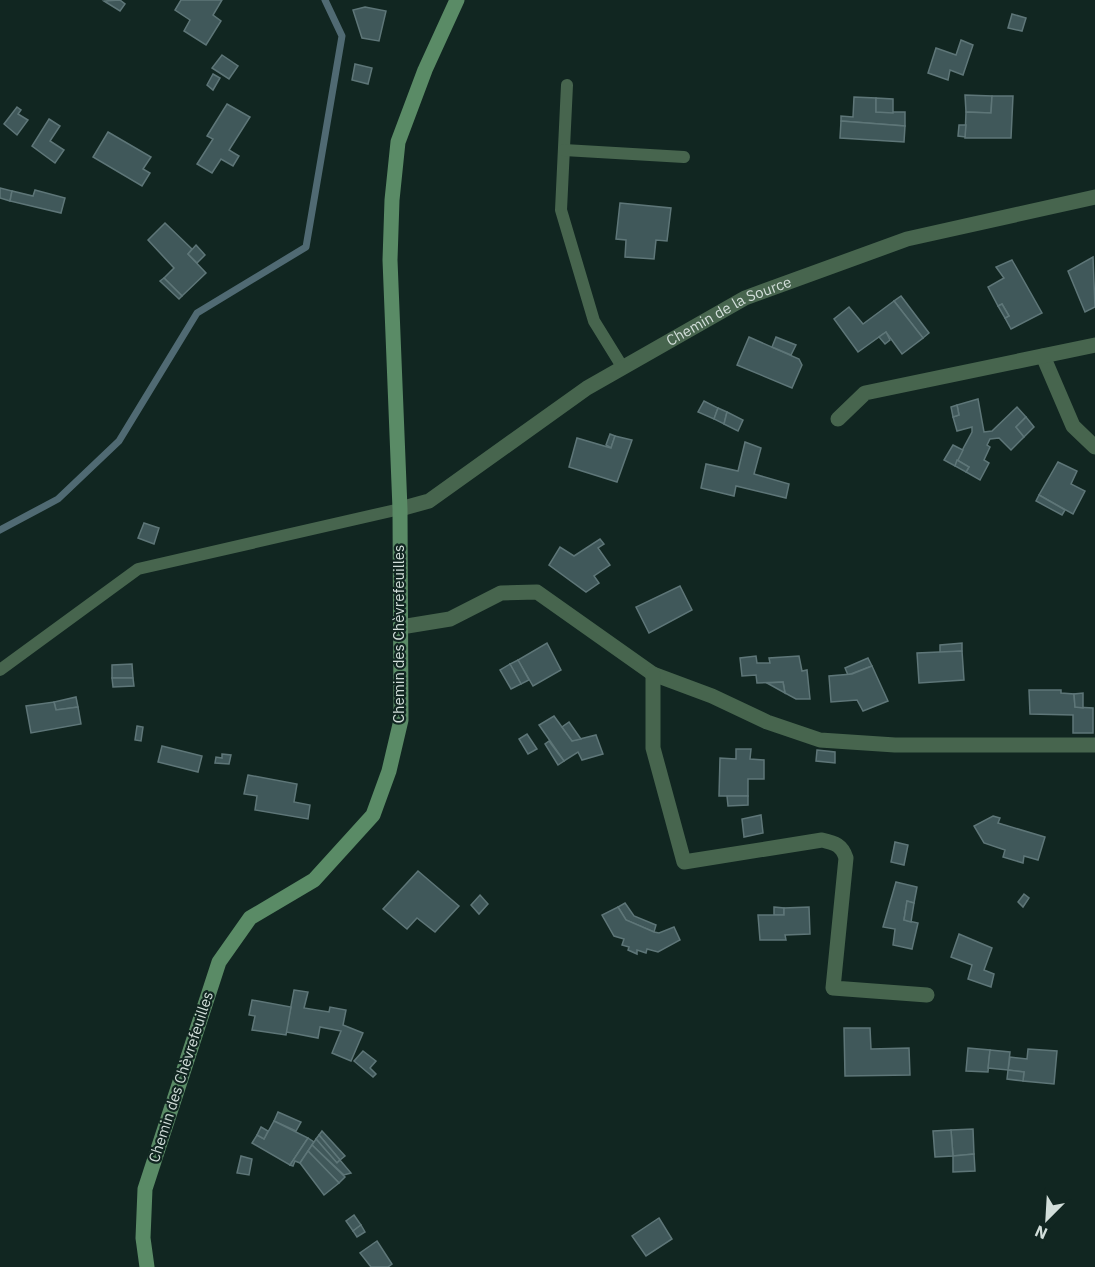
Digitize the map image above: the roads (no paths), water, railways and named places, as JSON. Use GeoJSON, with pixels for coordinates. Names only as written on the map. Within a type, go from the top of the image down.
{"type":"FeatureCollection","features":[{"type":"Feature","properties":{"kind":"street","name":"Chemin des Chèvrefeuilles"},"geometry":{"type":"LineString","coordinates":[[147,1267],[143,1238],[145,1190],[219,962],[250,918],[314,880],[373,815],[389,771],[401,720],[400,509],[390,260],[392,200],[398,142],[425,70],[456,0]]}},
{"type":"Feature","properties":{"kind":"street","name":"Chemin de la Source"},"geometry":{"type":"LineString","coordinates":[[400,509],[429,501],[587,388],[745,298],[886,247],[973,223],[1095,198]]}},
{"type":"Feature","properties":{"kind":"street"},"geometry":{"type":"LineString","coordinates":[[838,419],[865,393],[1095,345]]}},
{"type":"Feature","properties":{"kind":"street"},"geometry":{"type":"LineString","coordinates":[[1043,356],[1072,426],[1095,447]]}},
{"type":"Feature","properties":{"kind":"street"},"geometry":{"type":"LineString","coordinates":[[401,627],[450,619],[501,593],[537,592],[653,674],[712,696],[767,722],[820,740],[895,745],[1095,746]]}},
{"type":"Feature","properties":{"kind":"street"},"geometry":{"type":"LineString","coordinates":[[653,674],[653,748],[684,862],[822,840],[835,843],[843,849],[846,858],[833,988],[927,995]]}},
{"type":"Feature","properties":{"kind":"lane"},"geometry":{"type":"LineString","coordinates":[[567,85],[561,210],[594,321],[623,368]]}},
{"type":"Feature","properties":{"kind":"lane"},"geometry":{"type":"LineString","coordinates":[[564,150],[684,157]]}},
{"type":"Feature","properties":{"kind":"lane"},"geometry":{"type":"LineString","coordinates":[[0,670],[138,569],[400,509]]}},
{"type":"Feature","properties":{"kind":"waterway"},"geometry":{"type":"LineString","coordinates":[[0,530],[58,499],[119,441],[197,313],[306,247],[342,36],[325,0]]}}]}
